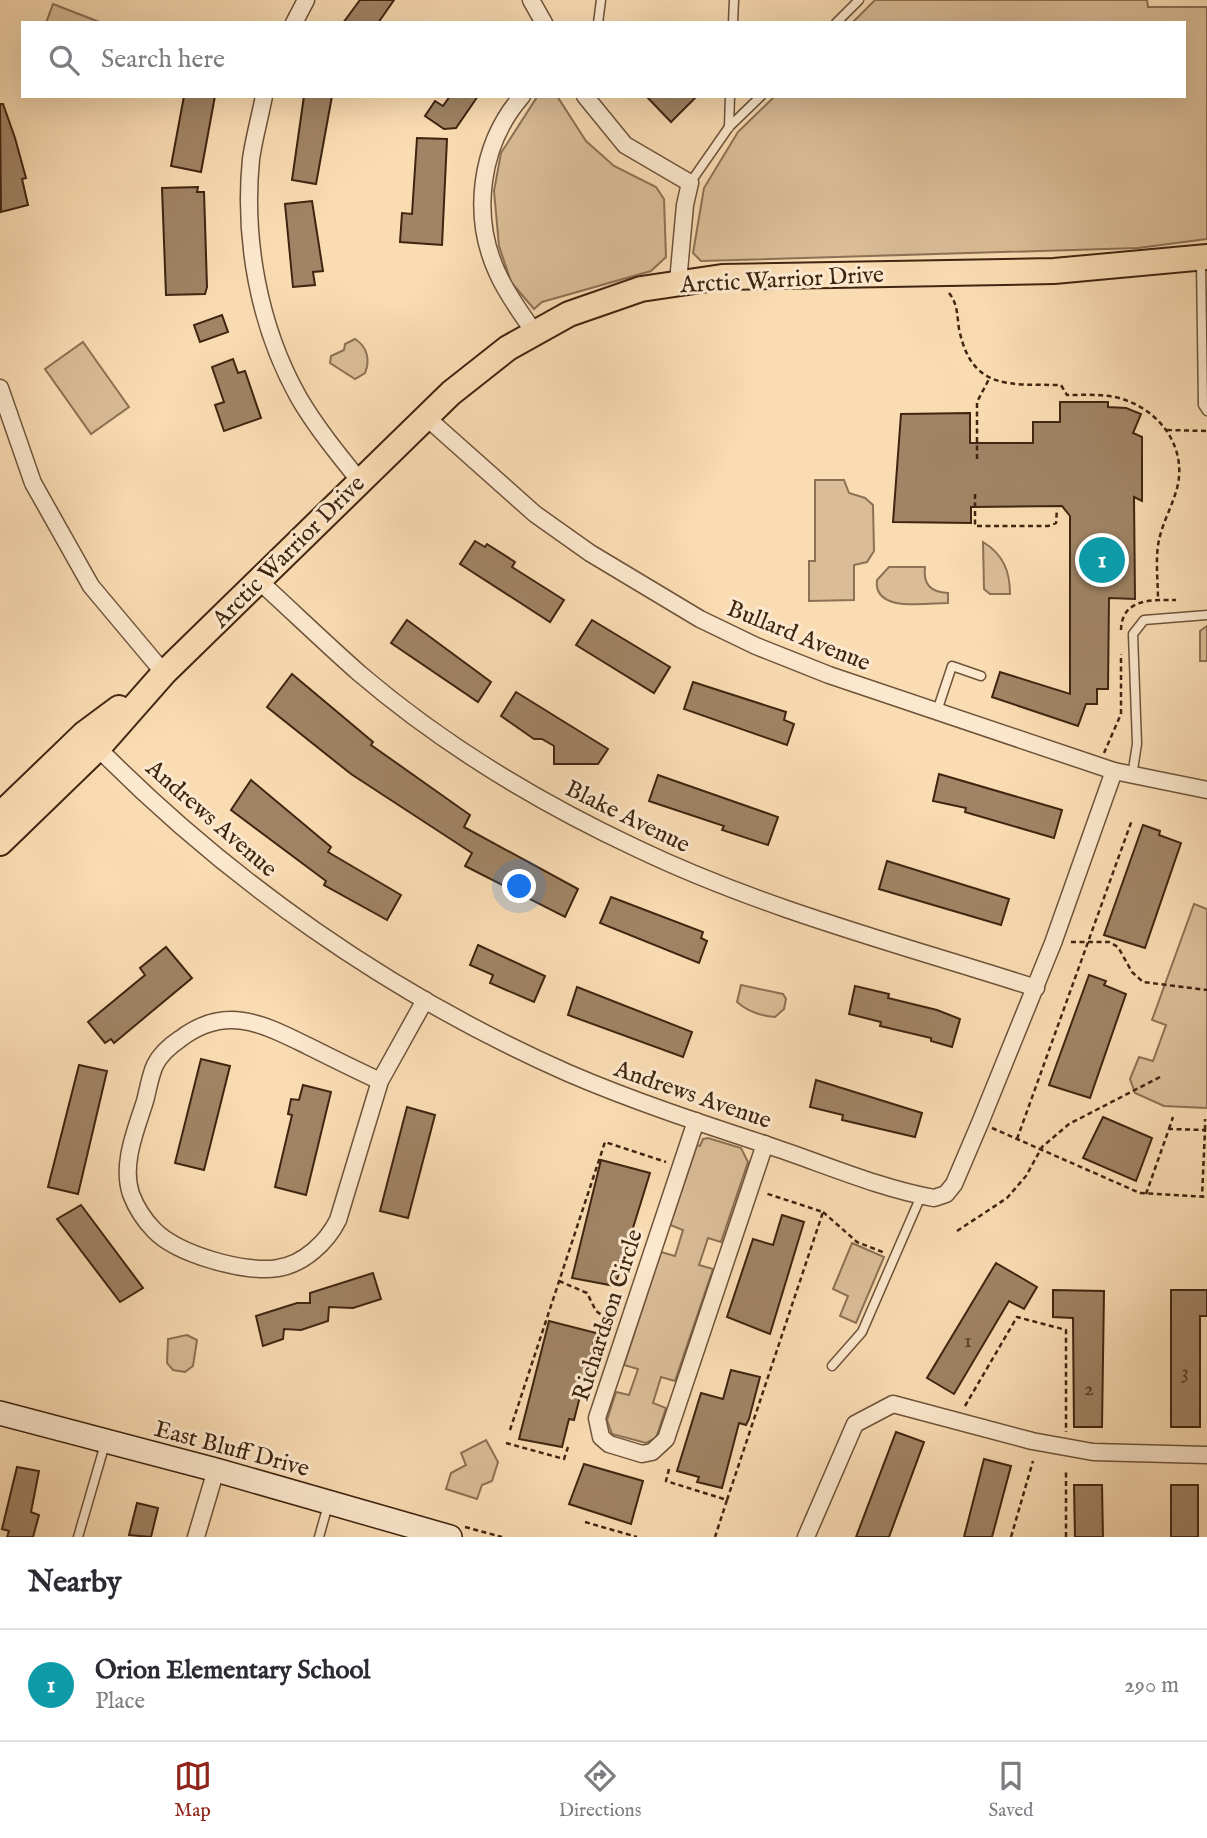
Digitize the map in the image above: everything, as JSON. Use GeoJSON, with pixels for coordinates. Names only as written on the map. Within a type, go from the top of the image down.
{"type":"FeatureCollection","features":[{"type":"Feature","properties":{"kind":"main road","name":"Arctic Warrior Drive"},"geometry":{"type":"LineString","coordinates":[[0,815],[86,736],[164,673],[426,417],[477,371],[534,332],[605,300],[678,282],[722,277],[1065,270],[1204,258]]}},
{"type":"Feature","properties":{"kind":"main road","name":"Arctic Warrior Drive"},"geometry":{"type":"LineString","coordinates":[[0,843],[86,736]]}},
{"type":"Feature","properties":{"kind":"street"},"geometry":{"type":"LineString","coordinates":[[295,21],[306,0]]}},
{"type":"Feature","properties":{"kind":"street"},"geometry":{"type":"LineString","coordinates":[[531,0],[543,21]]}},
{"type":"Feature","properties":{"kind":"street"},"geometry":{"type":"LineString","coordinates":[[264,98],[251,159],[249,219],[257,283],[272,339],[299,397],[325,437],[359,480]]}},
{"type":"Feature","properties":{"kind":"street"},"geometry":{"type":"LineString","coordinates":[[520,98],[512,108],[489,154],[482,216],[489,253],[498,275],[534,332]]}},
{"type":"Feature","properties":{"kind":"street"},"geometry":{"type":"LineString","coordinates":[[587,98],[625,145],[690,184],[685,205],[678,282]]}},
{"type":"Feature","properties":{"kind":"street"},"geometry":{"type":"LineString","coordinates":[[0,388],[33,483],[91,586],[164,673]]}},
{"type":"Feature","properties":{"kind":"street","name":"Bullard Avenue"},"geometry":{"type":"LineString","coordinates":[[426,417],[535,514],[653,592],[756,646],[829,675],[1114,771],[1207,790]]}},
{"type":"Feature","properties":{"kind":"street","name":"Blake Avenue"},"geometry":{"type":"LineString","coordinates":[[258,580],[360,674],[429,727],[516,783],[588,824],[677,867],[746,894],[1036,988]]}},
{"type":"Feature","properties":{"kind":"street","name":"Andrews Avenue"},"geometry":{"type":"LineString","coordinates":[[86,736],[185,828],[269,897],[425,1000],[567,1072],[696,1121],[921,1196]]}},
{"type":"Feature","properties":{"kind":"street"},"geometry":{"type":"LineString","coordinates":[[921,1196],[934,1198],[946,1194],[954,1184],[1054,943],[1114,771]]}},
{"type":"Feature","properties":{"kind":"street"},"geometry":{"type":"LineString","coordinates":[[380,1081],[257,1022],[234,1019],[191,1031],[171,1045],[155,1065],[130,1151],[128,1171],[131,1194],[155,1231],[172,1243],[241,1268],[281,1268],[306,1256],[328,1238],[338,1220],[380,1081],[425,1000]]}},
{"type":"Feature","properties":{"kind":"street","name":"Richardson Circle"},"geometry":{"type":"LineString","coordinates":[[696,1121],[597,1418],[601,1437],[609,1444],[642,1454],[652,1452],[666,1439],[765,1144]]}},
{"type":"Feature","properties":{"kind":"street"},"geometry":{"type":"LineString","coordinates":[[806,1537],[855,1424],[893,1404],[1032,1441],[1093,1452],[1207,1455]]}},
{"type":"Feature","properties":{"kind":"street","name":"East Bluff Drive"},"geometry":{"type":"LineString","coordinates":[[0,1413],[216,1470],[442,1536]]}},
{"type":"Feature","properties":{"kind":"street"},"geometry":{"type":"LineString","coordinates":[[196,1537],[216,1470]]}},
{"type":"Feature","properties":{"kind":"lane"},"geometry":{"type":"LineString","coordinates":[[598,21],[601,0]]}},
{"type":"Feature","properties":{"kind":"lane"},"geometry":{"type":"LineString","coordinates":[[733,21],[734,0]]}},
{"type":"Feature","properties":{"kind":"lane"},"geometry":{"type":"LineString","coordinates":[[838,21],[859,0]]}},
{"type":"Feature","properties":{"kind":"lane"},"geometry":{"type":"LineString","coordinates":[[729,127],[730,98]]}},
{"type":"Feature","properties":{"kind":"lane"},"geometry":{"type":"LineString","coordinates":[[690,184],[729,127],[759,98]]}},
{"type":"Feature","properties":{"kind":"lane"},"geometry":{"type":"LineString","coordinates":[[1204,258],[1203,405],[1207,411]]}},
{"type":"Feature","properties":{"kind":"lane"},"geometry":{"type":"LineString","coordinates":[[1132,776],[1137,744],[1133,634],[1144,620],[1207,614]]}},
{"type":"Feature","properties":{"kind":"lane"},"geometry":{"type":"LineString","coordinates":[[937,711],[953,666],[981,676]]}},
{"type":"Feature","properties":{"kind":"lane"},"geometry":{"type":"LineString","coordinates":[[832,1366],[862,1332],[921,1196]]}},
{"type":"Feature","properties":{"kind":"lane"},"geometry":{"type":"LineString","coordinates":[[78,1537],[106,1441]]}},
{"type":"Feature","properties":{"kind":"lane"},"geometry":{"type":"LineString","coordinates":[[319,1537],[329,1502]]}},
{"type":"Feature","properties":{"kind":"path"},"geometry":{"type":"LineString","coordinates":[[941,290],[952,295],[960,332],[971,360],[976,369],[989,379],[1008,384],[1061,385],[1067,395],[1116,397],[1147,411],[1167,430],[1175,447],[1179,470],[1176,492],[1158,542],[1158,600]]}},
{"type":"Feature","properties":{"kind":"path"},"geometry":{"type":"LineString","coordinates":[[976,459],[977,402],[989,379]]}},
{"type":"Feature","properties":{"kind":"path"},"geometry":{"type":"LineString","coordinates":[[1167,430],[1207,430]]}},
{"type":"Feature","properties":{"kind":"path"},"geometry":{"type":"LineString","coordinates":[[975,494],[975,526],[1048,526],[1056,523],[1057,509]]}},
{"type":"Feature","properties":{"kind":"path"},"geometry":{"type":"LineString","coordinates":[[1017,1139],[1132,820]]}},
{"type":"Feature","properties":{"kind":"path"},"geometry":{"type":"LineString","coordinates":[[1054,943],[1109,942],[1118,947],[1132,972],[1143,982],[1207,990]]}},
{"type":"Feature","properties":{"kind":"path"},"geometry":{"type":"LineString","coordinates":[[957,1231],[963,1224],[993,1209],[1018,1188],[1041,1150],[1053,1137],[1093,1110],[1160,1077]]}},
{"type":"Feature","properties":{"kind":"path"},"geometry":{"type":"LineString","coordinates":[[1146,1194],[1173,1117]]}},
{"type":"Feature","properties":{"kind":"path"},"geometry":{"type":"LineString","coordinates":[[1202,1197],[1205,1119]]}},
{"type":"Feature","properties":{"kind":"path"},"geometry":{"type":"LineString","coordinates":[[980,1122],[1146,1194],[1207,1197]]}},
{"type":"Feature","properties":{"kind":"path"},"geometry":{"type":"LineString","coordinates":[[1169,1129],[1205,1130]]}},
{"type":"Feature","properties":{"kind":"path"},"geometry":{"type":"LineString","coordinates":[[510,1430],[605,1142],[669,1163]]}},
{"type":"Feature","properties":{"kind":"path"},"geometry":{"type":"LineString","coordinates":[[760,1191],[822,1212],[857,1242],[895,1256]]}},
{"type":"Feature","properties":{"kind":"path"},"geometry":{"type":"LineString","coordinates":[[715,1537],[822,1212]]}},
{"type":"Feature","properties":{"kind":"path"},"geometry":{"type":"LineString","coordinates":[[559,1281],[587,1293],[596,1311],[626,1329]]}},
{"type":"Feature","properties":{"kind":"path"},"geometry":{"type":"LineString","coordinates":[[965,1406],[1017,1317],[1066,1330],[1066,1434]]}},
{"type":"Feature","properties":{"kind":"path"},"geometry":{"type":"LineString","coordinates":[[506,1443],[564,1459],[568,1447]]}},
{"type":"Feature","properties":{"kind":"path"},"geometry":{"type":"LineString","coordinates":[[1011,1537],[1033,1461]]}},
{"type":"Feature","properties":{"kind":"path"},"geometry":{"type":"LineString","coordinates":[[669,1469],[666,1481],[727,1500]]}},
{"type":"Feature","properties":{"kind":"path"},"geometry":{"type":"LineString","coordinates":[[1066,1470],[1066,1537]]}},
{"type":"Feature","properties":{"kind":"path"},"geometry":{"type":"LineString","coordinates":[[586,1522],[637,1537]]}},
{"type":"Feature","properties":{"kind":"shaded area"},"geometry":{"type":"Polygon","coordinates":[[[875,0],[1147,0],[1148,7],[1207,7],[1207,239],[1138,248],[701,261],[693,253],[704,188],[738,132],[773,98],[1186,98],[1186,21],[854,21],[875,0]]]}},
{"type":"Feature","properties":{"kind":"shaded area"},"geometry":{"type":"Polygon","coordinates":[[[53,4],[97,21],[47,21],[53,4]]]}},
{"type":"Feature","properties":{"kind":"shaded area"},"geometry":{"type":"Polygon","coordinates":[[[536,98],[558,98],[586,141],[614,166],[656,187],[664,199],[666,257],[651,271],[542,302],[534,309],[511,282],[499,246],[494,191],[501,153],[536,98]]]}},
{"type":"Feature","properties":{"kind":"shaded area"},"geometry":{"type":"Polygon","coordinates":[[[355,339],[365,350],[367,364],[365,373],[355,379],[330,363],[331,356],[344,350],[345,344],[355,339]]]}},
{"type":"Feature","properties":{"kind":"shaded area"},"geometry":{"type":"Polygon","coordinates":[[[83,342],[129,407],[91,434],[45,369],[83,342]]]}},
{"type":"Feature","properties":{"kind":"shaded area"},"geometry":{"type":"Polygon","coordinates":[[[815,480],[844,480],[849,493],[865,498],[873,505],[874,551],[867,562],[854,565],[854,600],[809,601],[809,561],[815,561],[815,480]]]}},
{"type":"Feature","properties":{"kind":"shaded area"},"geometry":{"type":"Polygon","coordinates":[[[983,542],[996,552],[1004,564],[1009,578],[1010,594],[990,594],[984,589],[983,542]]]}},
{"type":"Feature","properties":{"kind":"shaded area"},"geometry":{"type":"Polygon","coordinates":[[[889,567],[925,567],[925,578],[929,586],[948,593],[948,603],[903,604],[883,598],[878,590],[877,580],[889,567]]]}},
{"type":"Feature","properties":{"kind":"shaded area"},"geometry":{"type":"Polygon","coordinates":[[[1207,626],[1207,661],[1200,661],[1200,631],[1207,626]]]}},
{"type":"Feature","properties":{"kind":"shaded area"},"geometry":{"type":"Polygon","coordinates":[[[1194,904],[1207,909],[1207,1108],[1164,1106],[1135,1093],[1130,1079],[1139,1057],[1153,1061],[1166,1025],[1152,1020],[1194,904]]]}},
{"type":"Feature","properties":{"kind":"shaded area"},"geometry":{"type":"Polygon","coordinates":[[[741,985],[783,994],[786,999],[784,1009],[775,1017],[745,1008],[737,1002],[741,985]]]}},
{"type":"Feature","properties":{"kind":"shaded area"},"geometry":{"type":"Polygon","coordinates":[[[708,1138],[741,1148],[748,1162],[721,1242],[708,1238],[699,1265],[713,1269],[675,1381],[661,1377],[653,1403],[666,1408],[656,1438],[646,1443],[612,1434],[607,1420],[616,1392],[629,1395],[638,1369],[624,1365],[661,1252],[675,1256],[683,1230],[670,1225],[697,1145],[700,1146],[703,1139],[708,1138]]]}},
{"type":"Feature","properties":{"kind":"shaded area"},"geometry":{"type":"Polygon","coordinates":[[[852,1243],[884,1257],[856,1323],[840,1316],[848,1296],[833,1289],[852,1243]]]}},
{"type":"Feature","properties":{"kind":"shaded area"},"geometry":{"type":"Polygon","coordinates":[[[187,1335],[197,1340],[193,1366],[185,1372],[173,1370],[167,1363],[168,1339],[187,1335]]]}},
{"type":"Feature","properties":{"kind":"shaded area"},"geometry":{"type":"Polygon","coordinates":[[[486,1440],[498,1462],[492,1481],[482,1485],[477,1499],[446,1489],[451,1473],[466,1465],[461,1453],[486,1440]]]}},
{"type":"Feature","properties":{"kind":"building"},"geometry":{"type":"Polygon","coordinates":[[[360,0],[394,0],[379,21],[344,21],[360,0]]]}},
{"type":"Feature","properties":{"kind":"building"},"geometry":{"type":"Polygon","coordinates":[[[184,98],[215,98],[201,172],[171,166],[184,98]]]}},
{"type":"Feature","properties":{"kind":"building"},"geometry":{"type":"Polygon","coordinates":[[[304,98],[332,98],[316,184],[292,180],[304,98]]]}},
{"type":"Feature","properties":{"kind":"building"},"geometry":{"type":"Polygon","coordinates":[[[449,98],[477,98],[456,128],[444,129],[425,116],[435,101],[443,106],[449,98]]]}},
{"type":"Feature","properties":{"kind":"building"},"geometry":{"type":"Polygon","coordinates":[[[648,98],[695,98],[671,122],[648,98]]]}},
{"type":"Feature","properties":{"kind":"building"},"geometry":{"type":"Polygon","coordinates":[[[0,104],[3,104],[15,138],[26,178],[22,179],[28,205],[1,212],[0,104]]]}},
{"type":"Feature","properties":{"kind":"building"},"geometry":{"type":"Polygon","coordinates":[[[417,138],[447,139],[442,245],[400,242],[402,213],[412,214],[417,138]]]}},
{"type":"Feature","properties":{"kind":"building"},"geometry":{"type":"Polygon","coordinates":[[[198,187],[197,192],[204,192],[205,294],[166,295],[162,188],[198,187]]]}},
{"type":"Feature","properties":{"kind":"building"},"geometry":{"type":"Polygon","coordinates":[[[312,201],[323,271],[313,272],[315,285],[293,287],[285,204],[312,201]]]}},
{"type":"Feature","properties":{"kind":"building"},"geometry":{"type":"Polygon","coordinates":[[[222,315],[228,332],[200,342],[194,325],[222,315]]]}},
{"type":"Feature","properties":{"kind":"building"},"geometry":{"type":"Polygon","coordinates":[[[233,359],[238,373],[245,371],[261,418],[224,431],[215,405],[224,402],[212,367],[233,359]]]}},
{"type":"Feature","properties":{"kind":"building"},"geometry":{"type":"Polygon","coordinates":[[[1060,402],[1108,402],[1108,407],[1126,408],[1141,414],[1133,433],[1142,437],[1142,501],[1134,497],[1135,599],[1109,598],[1108,689],[1097,689],[1097,704],[1086,704],[1078,726],[992,697],[1000,672],[1070,694],[1070,516],[1062,506],[971,507],[971,523],[893,522],[901,414],[970,413],[970,443],[1033,443],[1033,422],[1060,422],[1060,402]]]}},
{"type":"Feature","properties":{"kind":"building"},"geometry":{"type":"Polygon","coordinates":[[[475,541],[485,547],[487,544],[515,562],[512,567],[564,600],[550,622],[460,564],[475,541]]]}},
{"type":"Feature","properties":{"kind":"building"},"geometry":{"type":"Polygon","coordinates":[[[407,620],[491,682],[478,702],[391,643],[407,620]]]}},
{"type":"Feature","properties":{"kind":"building"},"geometry":{"type":"Polygon","coordinates":[[[592,620],[670,667],[654,693],[576,645],[592,620]]]}},
{"type":"Feature","properties":{"kind":"building"},"geometry":{"type":"Polygon","coordinates":[[[292,674],[373,742],[371,745],[470,815],[464,827],[578,889],[565,917],[465,866],[472,853],[351,774],[267,707],[292,674]]]}},
{"type":"Feature","properties":{"kind":"building"},"geometry":{"type":"Polygon","coordinates":[[[693,682],[786,712],[784,720],[794,724],[787,745],[684,709],[693,682]]]}},
{"type":"Feature","properties":{"kind":"building"},"geometry":{"type":"Polygon","coordinates":[[[516,692],[608,749],[598,764],[554,764],[554,746],[542,739],[534,739],[501,716],[516,692]]]}},
{"type":"Feature","properties":{"kind":"building"},"geometry":{"type":"Polygon","coordinates":[[[939,774],[1062,810],[1054,838],[965,812],[966,808],[933,801],[939,774]]]}},
{"type":"Feature","properties":{"kind":"building"},"geometry":{"type":"Polygon","coordinates":[[[658,775],[778,817],[768,845],[722,830],[724,826],[649,801],[658,775]]]}},
{"type":"Feature","properties":{"kind":"building"},"geometry":{"type":"Polygon","coordinates":[[[251,780],[331,847],[328,852],[401,895],[387,920],[324,885],[326,881],[231,810],[251,780]]]}},
{"type":"Feature","properties":{"kind":"building"},"geometry":{"type":"Polygon","coordinates":[[[1143,825],[1160,831],[1159,835],[1181,843],[1145,948],[1104,935],[1143,825]]]}},
{"type":"Feature","properties":{"kind":"building"},"geometry":{"type":"Polygon","coordinates":[[[887,861],[1009,899],[1001,925],[879,889],[887,861]]]}},
{"type":"Feature","properties":{"kind":"building"},"geometry":{"type":"Polygon","coordinates":[[[611,897],[703,932],[701,938],[707,941],[699,963],[600,923],[611,897]]]}},
{"type":"Feature","properties":{"kind":"building"},"geometry":{"type":"Polygon","coordinates":[[[478,945],[545,976],[534,1002],[490,983],[493,975],[470,965],[478,945]]]}},
{"type":"Feature","properties":{"kind":"building"},"geometry":{"type":"Polygon","coordinates":[[[166,947],[192,978],[114,1043],[111,1039],[105,1043],[88,1022],[145,975],[140,968],[166,947]]]}},
{"type":"Feature","properties":{"kind":"building"},"geometry":{"type":"Polygon","coordinates":[[[1089,975],[1106,981],[1104,985],[1126,994],[1090,1098],[1049,1085],[1089,975]]]}},
{"type":"Feature","properties":{"kind":"building"},"geometry":{"type":"Polygon","coordinates":[[[855,986],[889,994],[888,998],[937,1010],[960,1019],[952,1047],[931,1041],[931,1038],[880,1026],[881,1022],[849,1014],[855,986]]]}},
{"type":"Feature","properties":{"kind":"building"},"geometry":{"type":"Polygon","coordinates":[[[577,987],[692,1032],[683,1057],[568,1015],[577,987]]]}},
{"type":"Feature","properties":{"kind":"building"},"geometry":{"type":"Polygon","coordinates":[[[201,1059],[230,1066],[204,1170],[175,1163],[201,1059]]]}},
{"type":"Feature","properties":{"kind":"building"},"geometry":{"type":"Polygon","coordinates":[[[79,1065],[107,1071],[78,1194],[48,1187],[79,1065]]]}},
{"type":"Feature","properties":{"kind":"building"},"geometry":{"type":"Polygon","coordinates":[[[816,1080],[922,1113],[915,1137],[842,1120],[843,1115],[810,1107],[816,1080]]]}},
{"type":"Feature","properties":{"kind":"building"},"geometry":{"type":"Polygon","coordinates":[[[303,1085],[331,1092],[306,1195],[275,1187],[292,1115],[288,1114],[291,1099],[299,1100],[303,1085]]]}},
{"type":"Feature","properties":{"kind":"building"},"geometry":{"type":"Polygon","coordinates":[[[407,1107],[435,1115],[408,1218],[380,1211],[407,1107]]]}},
{"type":"Feature","properties":{"kind":"building"},"geometry":{"type":"Polygon","coordinates":[[[1103,1117],[1152,1138],[1136,1181],[1083,1158],[1103,1117]]]}},
{"type":"Feature","properties":{"kind":"building"},"geometry":{"type":"Polygon","coordinates":[[[601,1160],[650,1173],[615,1286],[572,1278],[601,1160]]]}},
{"type":"Feature","properties":{"kind":"building"},"geometry":{"type":"Polygon","coordinates":[[[81,1205],[143,1288],[120,1302],[57,1219],[81,1205]]]}},
{"type":"Feature","properties":{"kind":"building"},"geometry":{"type":"Polygon","coordinates":[[[782,1215],[804,1222],[770,1334],[727,1317],[753,1239],[773,1245],[782,1215]]]}},
{"type":"Feature","properties":{"kind":"building"},"geometry":{"type":"Polygon","coordinates":[[[996,1263],[1037,1287],[1024,1309],[1009,1301],[954,1394],[927,1378],[996,1263]]]}},
{"type":"Feature","properties":{"kind":"building"},"geometry":{"type":"Polygon","coordinates":[[[373,1273],[381,1299],[353,1308],[329,1307],[328,1321],[301,1330],[284,1329],[283,1339],[263,1346],[256,1316],[297,1303],[310,1303],[310,1293],[373,1273]]]}},
{"type":"Feature","properties":{"kind":"building"},"geometry":{"type":"Polygon","coordinates":[[[1053,1290],[1104,1291],[1102,1427],[1074,1427],[1073,1318],[1053,1317],[1053,1290]]]}},
{"type":"Feature","properties":{"kind":"building"},"geometry":{"type":"Polygon","coordinates":[[[1171,1290],[1207,1290],[1207,1316],[1200,1316],[1200,1427],[1171,1427],[1171,1290]]]}},
{"type":"Feature","properties":{"kind":"building"},"geometry":{"type":"Polygon","coordinates":[[[549,1321],[596,1333],[574,1420],[569,1419],[562,1447],[519,1439],[549,1321]]]}},
{"type":"Feature","properties":{"kind":"building"},"geometry":{"type":"Polygon","coordinates":[[[731,1370],[760,1377],[749,1419],[746,1425],[739,1423],[722,1488],[697,1482],[699,1477],[677,1471],[701,1393],[723,1399],[731,1370]]]}},
{"type":"Feature","properties":{"kind":"building"},"geometry":{"type":"Polygon","coordinates":[[[896,1432],[924,1442],[889,1537],[856,1537],[896,1432]]]}},
{"type":"Feature","properties":{"kind":"building"},"geometry":{"type":"Polygon","coordinates":[[[984,1459],[1011,1466],[992,1537],[964,1537],[984,1459]]]}},
{"type":"Feature","properties":{"kind":"building"},"geometry":{"type":"Polygon","coordinates":[[[584,1464],[643,1481],[631,1524],[569,1504],[584,1464]]]}},
{"type":"Feature","properties":{"kind":"building"},"geometry":{"type":"Polygon","coordinates":[[[17,1467],[39,1471],[31,1512],[39,1515],[33,1537],[7,1537],[9,1531],[2,1529],[17,1467]]]}},
{"type":"Feature","properties":{"kind":"building"},"geometry":{"type":"Polygon","coordinates":[[[1074,1485],[1102,1485],[1103,1537],[1075,1537],[1074,1485]]]}},
{"type":"Feature","properties":{"kind":"building"},"geometry":{"type":"Polygon","coordinates":[[[1171,1485],[1198,1485],[1198,1537],[1171,1537],[1171,1485]]]}},
{"type":"Feature","properties":{"kind":"building"},"geometry":{"type":"Polygon","coordinates":[[[137,1503],[158,1508],[151,1537],[129,1535],[137,1503]]]}},
{"type":"Feature","properties":{"kind":"place","name":"Orion Elementary School"},"geometry":{"type":"Point","coordinates":[1102,560]}}]}
